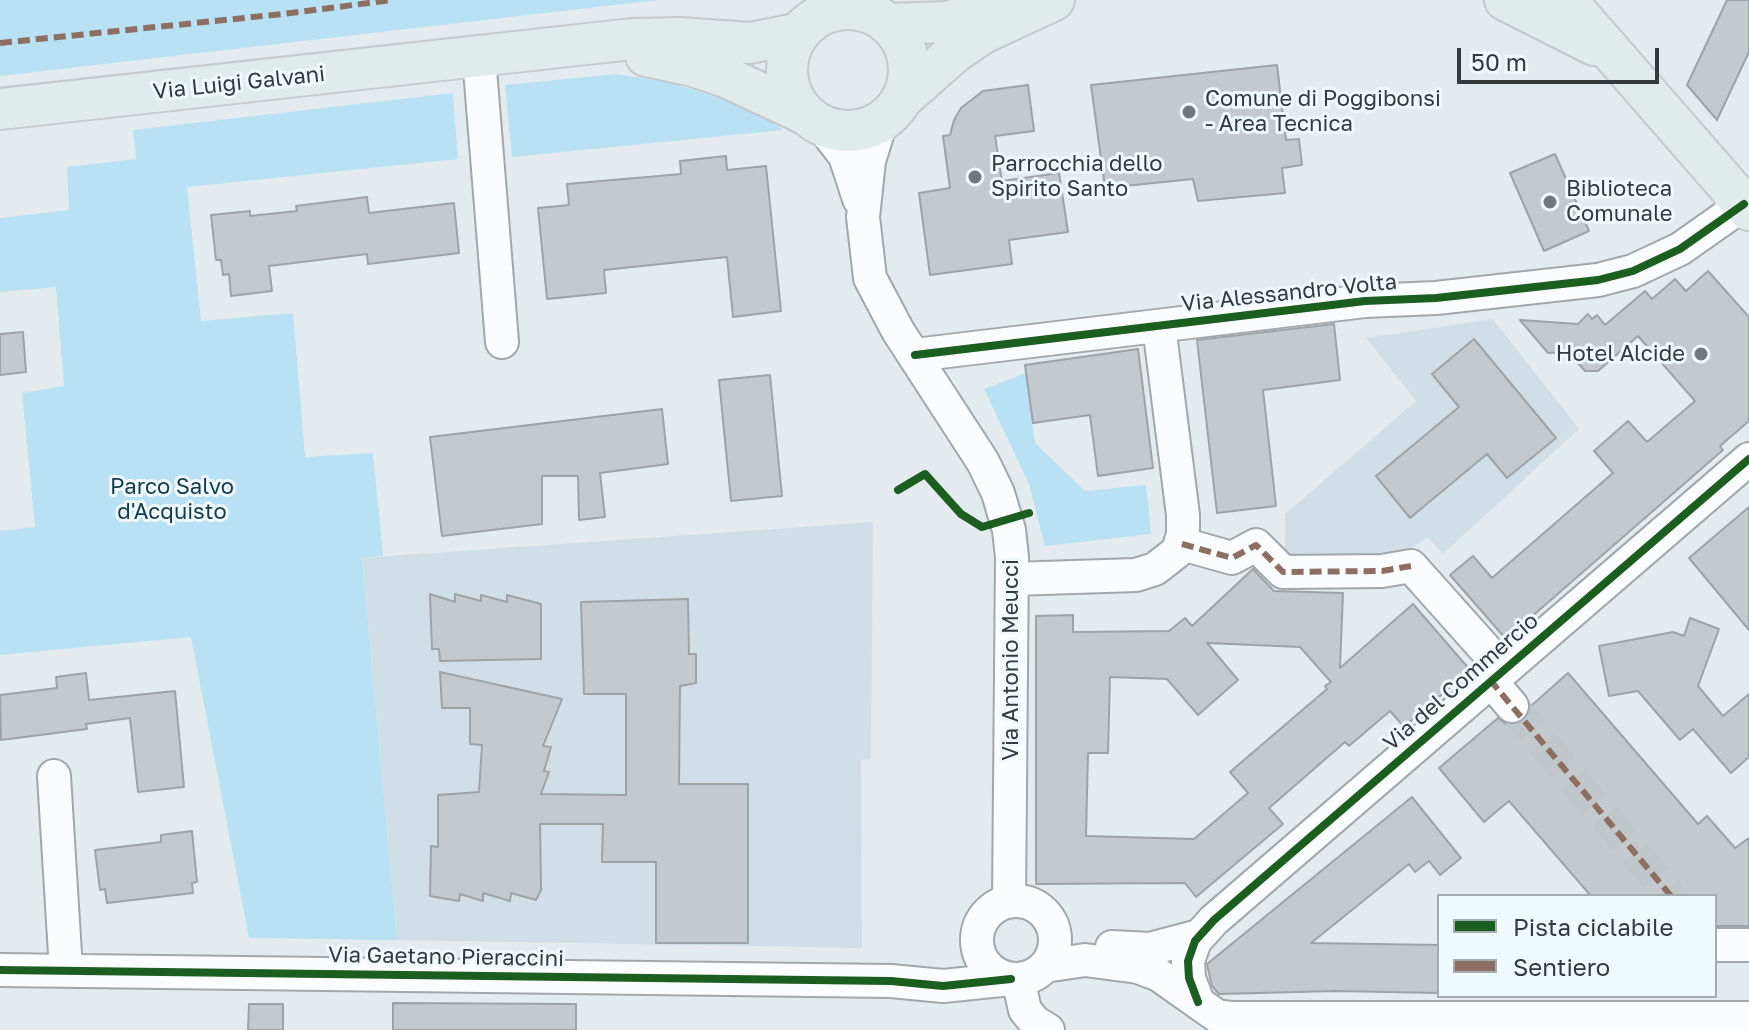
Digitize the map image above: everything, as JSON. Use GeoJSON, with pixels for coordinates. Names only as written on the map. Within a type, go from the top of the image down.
{"type":"FeatureCollection","features":[{"type":"Feature","properties":{"kind":"main road","name":"Via Luigi Galvani"},"geometry":{"type":"LineString","coordinates":[[0,109],[649,38],[750,43],[800,33],[826,13],[842,10],[859,10],[888,24],[937,23],[956,20],[1005,0]]}},
{"type":"Feature","properties":{"kind":"main road"},"geometry":{"type":"LineString","coordinates":[[892,109],[955,52],[983,33],[1054,0]]}},
{"type":"Feature","properties":{"kind":"main road"},"geometry":{"type":"LineString","coordinates":[[1505,0],[1563,27],[1617,60]]}},
{"type":"Feature","properties":{"kind":"main road"},"geometry":{"type":"LineString","coordinates":[[1577,5],[1617,60],[1746,207]]}},
{"type":"Feature","properties":{"kind":"main road"},"geometry":{"type":"LineString","coordinates":[[888,24],[899,35],[909,65],[892,109]]}},
{"type":"Feature","properties":{"kind":"main road"},"geometry":{"type":"LineString","coordinates":[[800,33],[788,59],[787,75],[796,102],[813,120]]}},
{"type":"Feature","properties":{"kind":"main road","name":"Via Luigi Galvani"},"geometry":{"type":"LineString","coordinates":[[591,46],[669,60],[708,71],[813,120],[851,131],[892,109]]}},
{"type":"Feature","properties":{"kind":"street"},"geometry":{"type":"LineString","coordinates":[[479,57],[502,342]]}},
{"type":"Feature","properties":{"kind":"street","name":"Via Antonio Meucci"},"geometry":{"type":"LineString","coordinates":[[863,217],[869,161],[892,109]]}},
{"type":"Feature","properties":{"kind":"street","name":"Via Antonio Meucci"},"geometry":{"type":"LineString","coordinates":[[813,120],[845,156],[863,217],[873,286],[976,450],[998,493],[1009,530],[1012,579],[1009,901]]}},
{"type":"Feature","properties":{"kind":"street","name":"Via Alessandro Volta"},"geometry":{"type":"LineString","coordinates":[[915,355],[1381,299],[1455,297],[1598,280],[1633,271],[1680,249],[1746,207]]}},
{"type":"Feature","properties":{"kind":"street","name":"Via Alessandro Volta"},"geometry":{"type":"LineString","coordinates":[[1159,326],[1183,515],[1182,544]]}},
{"type":"Feature","properties":{"kind":"street","name":"Via del Commercio"},"geometry":{"type":"LineString","coordinates":[[1199,936],[1247,890],[1496,674],[1749,459]]}},
{"type":"Feature","properties":{"kind":"street"},"geometry":{"type":"LineString","coordinates":[[1012,579],[1136,575],[1165,564],[1182,544],[1232,558],[1256,545],[1283,572],[1382,571],[1411,566],[1496,674],[1512,706]]}},
{"type":"Feature","properties":{"kind":"street"},"geometry":{"type":"LineString","coordinates":[[54,776],[66,970]]}},
{"type":"Feature","properties":{"kind":"street"},"geometry":{"type":"LineString","coordinates":[[1009,901],[1032,903],[1042,910],[1054,929],[1056,942],[1053,955],[1026,974],[1000,975],[983,961],[977,936],[981,924],[998,905],[1009,901]]}},
{"type":"Feature","properties":{"kind":"street"},"geometry":{"type":"LineString","coordinates":[[1054,929],[1081,943],[1134,949],[1160,947],[1199,936]]}},
{"type":"Feature","properties":{"kind":"street"},"geometry":{"type":"LineString","coordinates":[[1198,1002],[1188,970],[1190,954],[1199,936]]}},
{"type":"Feature","properties":{"kind":"street"},"geometry":{"type":"LineString","coordinates":[[1717,945],[1749,945]]}},
{"type":"Feature","properties":{"kind":"street","name":"Via Gaetano Pieraccini"},"geometry":{"type":"LineString","coordinates":[[0,970],[891,981],[955,986],[1095,960],[1138,967],[1159,975],[1217,1016],[1232,1018],[1678,1007],[1749,1018]]}},
{"type":"Feature","properties":{"kind":"street","name":"Via Gaetano Pieraccini"},"geometry":{"type":"LineString","coordinates":[[891,981],[983,961]]}},
{"type":"Feature","properties":{"kind":"street"},"geometry":{"type":"LineString","coordinates":[[1026,974],[1021,992],[1025,1010],[1035,1022],[1048,1030]]}},
{"type":"Feature","properties":{"kind":"shaded area"},"geometry":{"type":"Polygon","coordinates":[[[1493,319],[1579,429],[1443,554],[1428,538],[1379,567],[1285,564],[1285,514],[1416,401],[1366,338],[1493,319]]]}},
{"type":"Feature","properties":{"kind":"shaded area"},"geometry":{"type":"Polygon","coordinates":[[[873,522],[871,759],[861,760],[862,948],[397,940],[362,558],[873,522]]]}},
{"type":"Feature","properties":{"kind":"green space"},"geometry":{"type":"Polygon","coordinates":[[[0,0],[658,0],[0,76],[0,0]]]}},
{"type":"Feature","properties":{"kind":"green space"},"geometry":{"type":"Polygon","coordinates":[[[615,74],[667,82],[731,101],[783,130],[512,157],[505,85],[615,74]]]}},
{"type":"Feature","properties":{"kind":"green space","name":"Parco Salvo d'Acquisto"},"geometry":{"type":"Polygon","coordinates":[[[453,93],[458,159],[187,187],[201,321],[293,313],[305,457],[373,453],[383,556],[362,558],[397,940],[249,938],[191,637],[0,655],[0,531],[35,527],[22,393],[64,386],[56,287],[0,292],[0,218],[69,210],[67,167],[136,159],[133,130],[453,93]]]}},
{"type":"Feature","properties":{"kind":"green space"},"geometry":{"type":"Polygon","coordinates":[[[1026,373],[1035,443],[1085,491],[1146,485],[1151,534],[1045,546],[1029,484],[984,389],[1026,373]]]}},
{"type":"Feature","properties":{"kind":"building"},"geometry":{"type":"Polygon","coordinates":[[[1727,0],[1749,0],[1749,52],[1717,120],[1687,85],[1727,0]]]}},
{"type":"Feature","properties":{"kind":"building","name":"Comune di Poggibonsi - Area Tecnica"},"geometry":{"type":"Polygon","coordinates":[[[1277,65],[1286,140],[1299,139],[1302,165],[1282,168],[1285,193],[1198,201],[1193,179],[1105,188],[1091,85],[1277,65]]]}},
{"type":"Feature","properties":{"kind":"building","name":"Parrocchia dello Spirito Santo"},"geometry":{"type":"Polygon","coordinates":[[[1028,85],[1034,131],[995,136],[1002,181],[1059,173],[1068,232],[1009,240],[1012,264],[930,275],[919,193],[950,188],[943,136],[950,135],[961,108],[983,91],[1028,85]]]}},
{"type":"Feature","properties":{"kind":"building","name":"Biblioteca Comunale"},"geometry":{"type":"Polygon","coordinates":[[[1555,154],[1589,231],[1544,251],[1510,173],[1555,154]]]}},
{"type":"Feature","properties":{"kind":"building"},"geometry":{"type":"Polygon","coordinates":[[[726,156],[727,170],[766,166],[781,311],[733,317],[727,257],[604,270],[606,293],[547,299],[538,208],[569,205],[567,184],[681,174],[680,161],[726,156]]]}},
{"type":"Feature","properties":{"kind":"building"},"geometry":{"type":"Polygon","coordinates":[[[367,197],[369,213],[454,203],[459,253],[368,264],[367,254],[269,266],[272,291],[231,296],[229,274],[223,275],[221,260],[216,260],[211,215],[250,211],[250,216],[297,211],[296,206],[367,197]]]}},
{"type":"Feature","properties":{"kind":"building"},"geometry":{"type":"Polygon","coordinates":[[[1708,271],[1749,317],[1749,421],[1720,446],[1723,450],[1506,639],[1450,575],[1473,556],[1492,578],[1613,473],[1594,451],[1628,421],[1647,442],[1695,401],[1638,336],[1598,371],[1585,371],[1568,352],[1548,353],[1520,320],[1578,324],[1588,314],[1592,319],[1597,315],[1605,325],[1645,291],[1652,299],[1675,279],[1686,291],[1708,271]]]}},
{"type":"Feature","properties":{"kind":"building"},"geometry":{"type":"Polygon","coordinates":[[[1334,324],[1340,380],[1263,390],[1276,506],[1217,513],[1197,340],[1334,324]]]}},
{"type":"Feature","properties":{"kind":"building"},"geometry":{"type":"Polygon","coordinates":[[[23,332],[26,372],[0,375],[0,334],[23,332]]]}},
{"type":"Feature","properties":{"kind":"building"},"geometry":{"type":"Polygon","coordinates":[[[1474,339],[1556,438],[1507,478],[1487,454],[1410,518],[1376,476],[1459,407],[1432,374],[1474,339]]]}},
{"type":"Feature","properties":{"kind":"building"},"geometry":{"type":"Polygon","coordinates":[[[1138,349],[1153,468],[1098,476],[1090,415],[1033,423],[1025,365],[1138,349]]]}},
{"type":"Feature","properties":{"kind":"building"},"geometry":{"type":"Polygon","coordinates":[[[770,375],[782,496],[731,501],[719,380],[770,375]]]}},
{"type":"Feature","properties":{"kind":"building"},"geometry":{"type":"Polygon","coordinates":[[[662,409],[668,464],[600,473],[605,517],[579,520],[578,476],[542,476],[542,524],[442,536],[430,437],[662,409]]]}},
{"type":"Feature","properties":{"kind":"building"},"geometry":{"type":"Polygon","coordinates":[[[1749,507],[1749,630],[1689,558],[1749,507]]]}},
{"type":"Feature","properties":{"kind":"building"},"geometry":{"type":"Polygon","coordinates":[[[1253,569],[1274,591],[1343,593],[1340,668],[1413,604],[1470,670],[1404,727],[1390,711],[1349,746],[1345,742],[1269,808],[1283,824],[1196,897],[1185,883],[1036,884],[1036,616],[1073,615],[1073,632],[1169,631],[1185,618],[1192,626],[1253,569]],[[1207,643],[1238,680],[1198,715],[1167,679],[1110,677],[1108,753],[1088,753],[1086,836],[1194,839],[1248,793],[1230,772],[1327,689],[1325,686],[1331,682],[1300,647],[1207,643]]]}},
{"type":"Feature","properties":{"kind":"building"},"geometry":{"type":"Polygon","coordinates":[[[430,594],[455,602],[455,594],[481,601],[481,595],[507,602],[507,595],[541,604],[541,659],[440,661],[439,649],[432,649],[430,594]]]}},
{"type":"Feature","properties":{"kind":"building"},"geometry":{"type":"Polygon","coordinates":[[[688,599],[689,654],[696,654],[696,683],[680,686],[679,784],[748,784],[748,943],[656,943],[656,862],[602,862],[603,824],[540,824],[541,890],[536,900],[511,893],[510,901],[483,893],[483,901],[460,894],[459,901],[430,896],[431,846],[438,847],[438,795],[479,792],[482,745],[470,744],[470,708],[442,708],[440,672],[562,699],[543,746],[551,747],[544,771],[549,772],[541,794],[626,795],[626,694],[584,694],[581,602],[688,599]]]}},
{"type":"Feature","properties":{"kind":"building"},"geometry":{"type":"Polygon","coordinates":[[[1690,618],[1719,629],[1698,686],[1723,716],[1749,694],[1749,757],[1731,773],[1693,729],[1680,740],[1638,691],[1609,696],[1599,646],[1673,632],[1684,636],[1690,618]]]}},
{"type":"Feature","properties":{"kind":"building"},"geometry":{"type":"Polygon","coordinates":[[[86,673],[89,700],[175,691],[184,787],[138,792],[130,718],[86,724],[87,729],[1,740],[0,695],[57,688],[56,677],[86,673]]]}},
{"type":"Feature","properties":{"kind":"building"},"geometry":{"type":"Polygon","coordinates":[[[1568,673],[1698,824],[1707,816],[1735,848],[1749,838],[1749,926],[1717,926],[1717,894],[1589,894],[1509,801],[1484,822],[1439,768],[1498,718],[1506,724],[1515,725],[1524,721],[1531,706],[1568,673]]]}},
{"type":"Feature","properties":{"kind":"building"},"geometry":{"type":"Polygon","coordinates":[[[1412,797],[1461,858],[1440,875],[1429,861],[1415,872],[1409,864],[1311,943],[1437,945],[1437,993],[1336,991],[1219,994],[1212,986],[1207,964],[1412,797]]]}},
{"type":"Feature","properties":{"kind":"building"},"geometry":{"type":"Polygon","coordinates":[[[192,831],[197,882],[192,883],[193,893],[107,903],[105,889],[100,890],[95,850],[161,842],[161,835],[192,831]]]}},
{"type":"Feature","properties":{"kind":"building"},"geometry":{"type":"Polygon","coordinates":[[[393,1003],[576,1004],[576,1030],[393,1030],[393,1003]]]}},
{"type":"Feature","properties":{"kind":"building"},"geometry":{"type":"Polygon","coordinates":[[[249,1004],[283,1004],[283,1030],[248,1030],[249,1004]]]}},
{"type":"Feature","properties":{"kind":"tunnel"},"geometry":{"type":"LineString","coordinates":[[1512,706],[1669,894]]}},
{"type":"Feature","properties":{"kind":"marked path"},"geometry":{"type":"LineString","coordinates":[[0,43],[392,0]]}},
{"type":"Feature","properties":{"kind":"marked path"},"geometry":{"type":"LineString","coordinates":[[1182,544],[1232,558],[1256,545],[1283,572],[1382,571],[1411,566]]}},
{"type":"Feature","properties":{"kind":"marked path"},"geometry":{"type":"LineString","coordinates":[[1490,680],[1669,894]]}},
{"type":"Feature","properties":{"kind":"cycle path"},"geometry":{"type":"LineString","coordinates":[[915,355],[1365,301],[1436,298],[1598,280],[1633,271],[1680,249],[1744,204]]}},
{"type":"Feature","properties":{"kind":"cycle path"},"geometry":{"type":"LineString","coordinates":[[1198,1002],[1189,978],[1188,961],[1195,941],[1214,920],[1749,459]]}},
{"type":"Feature","properties":{"kind":"cycle path"},"geometry":{"type":"LineString","coordinates":[[898,490],[925,474],[961,514],[982,527],[1029,513]]}},
{"type":"Feature","properties":{"kind":"cycle path"},"geometry":{"type":"LineString","coordinates":[[0,970],[891,981],[943,986],[1011,979]]}},
{"type":"Feature","properties":{"kind":"place","name":"Comune di Poggibonsi - Area Tecnica"},"geometry":{"type":"Point","coordinates":[1189,112]}},
{"type":"Feature","properties":{"kind":"place","name":"Parrocchia dello Spirito Santo"},"geometry":{"type":"Point","coordinates":[975,177]}},
{"type":"Feature","properties":{"kind":"place","name":"Biblioteca Comunale"},"geometry":{"type":"Point","coordinates":[1550,202]}},
{"type":"Feature","properties":{"kind":"place","name":"Hotel Alcide"},"geometry":{"type":"Point","coordinates":[1701,354]}}]}
